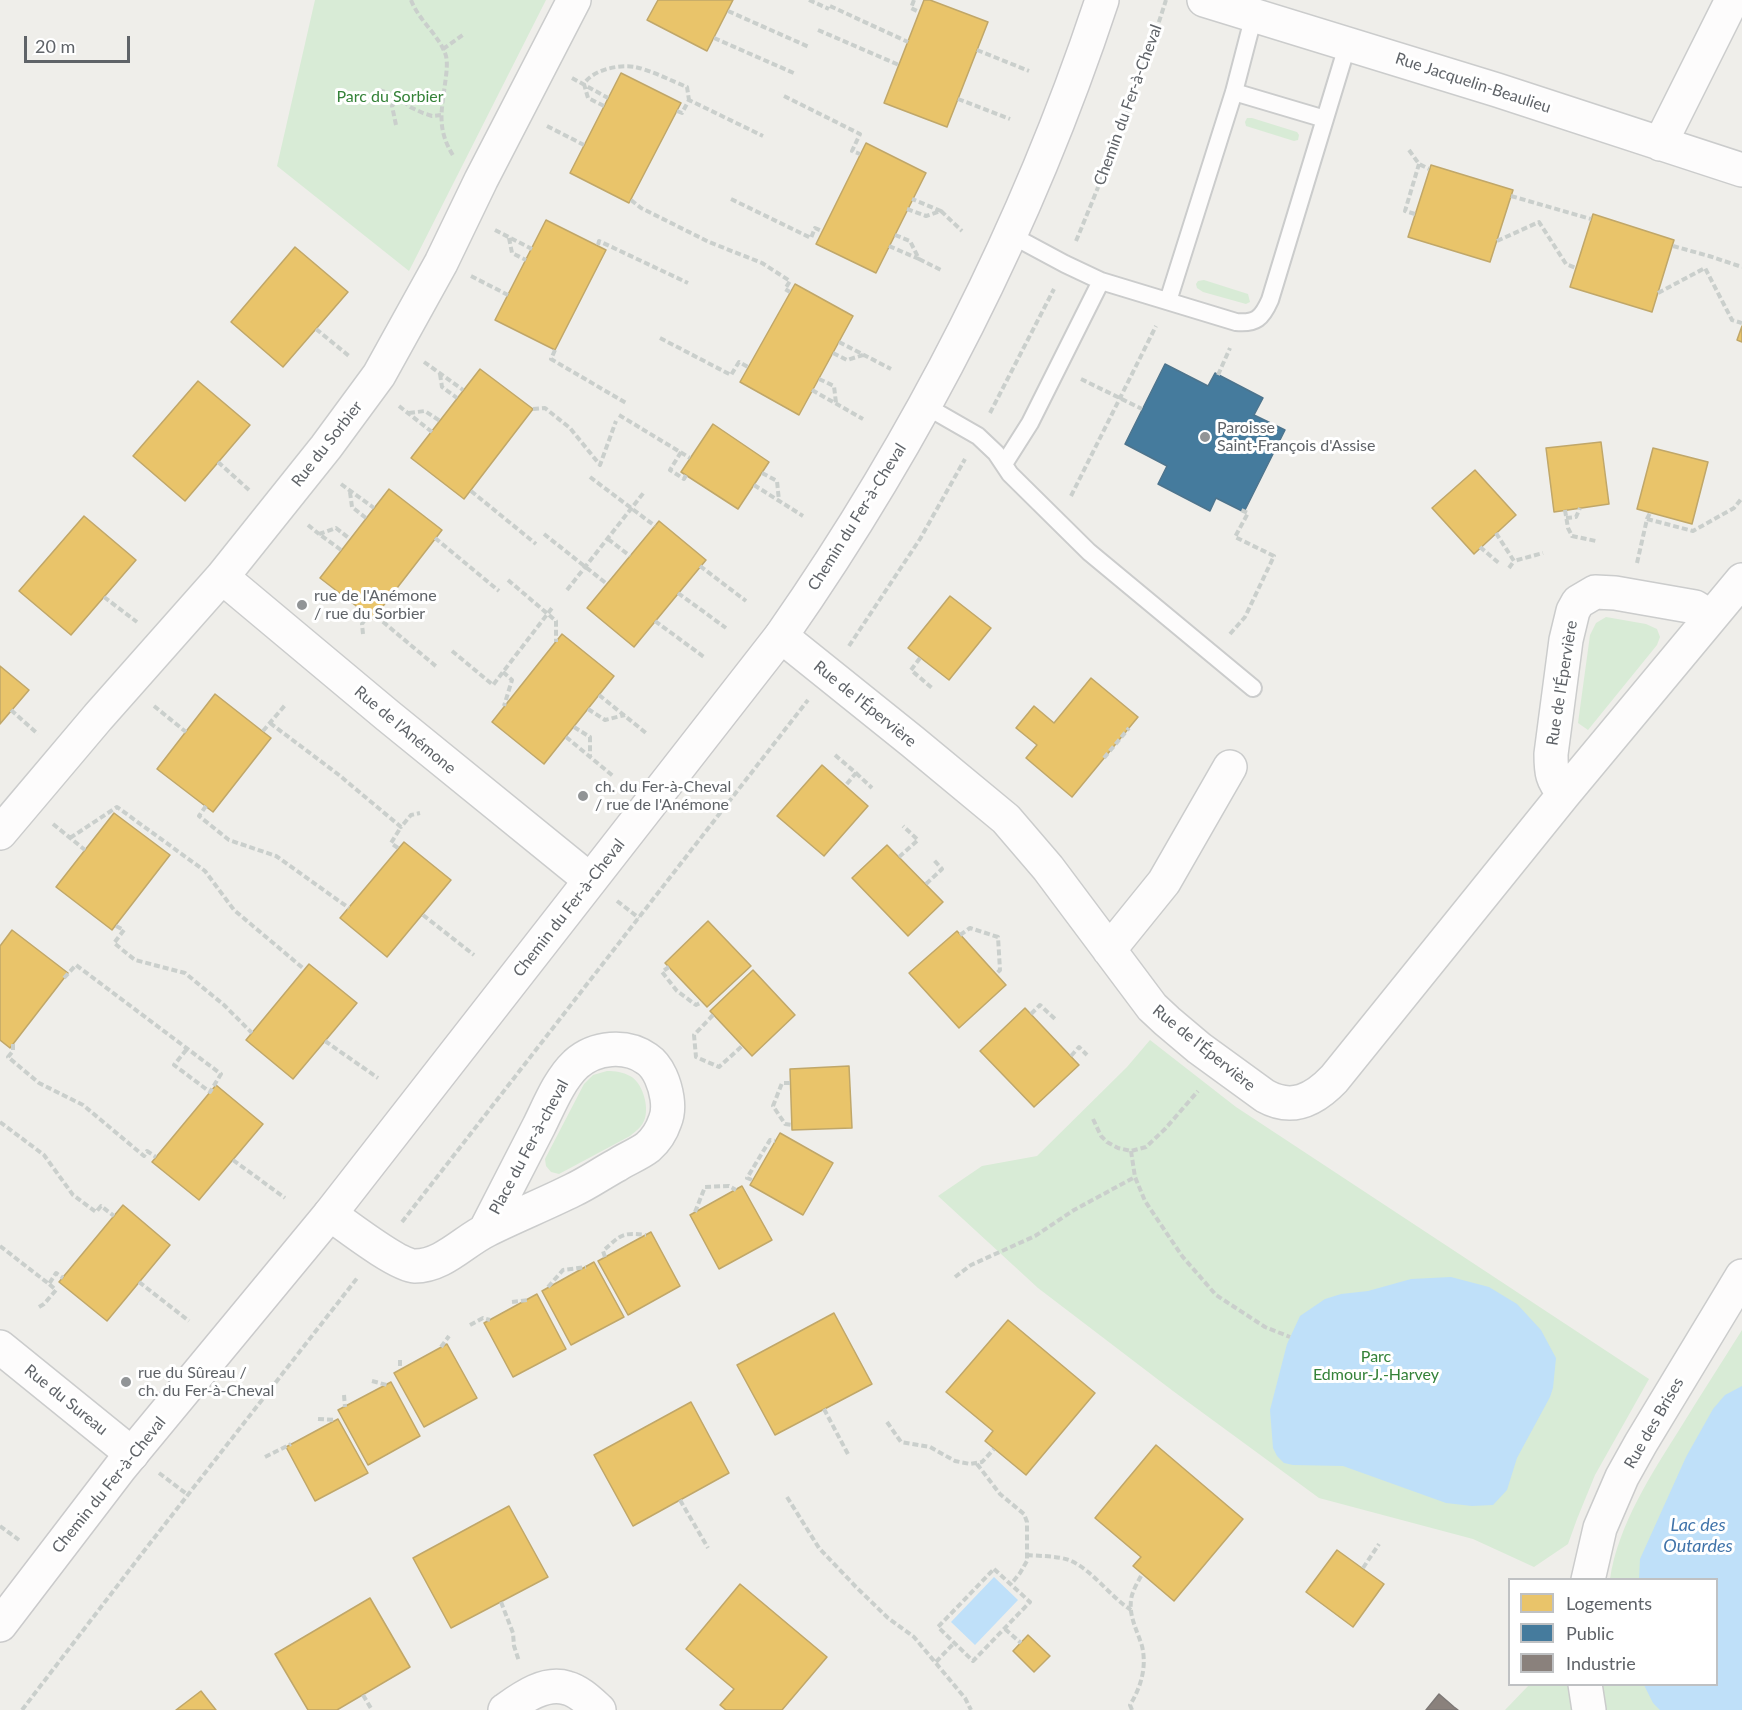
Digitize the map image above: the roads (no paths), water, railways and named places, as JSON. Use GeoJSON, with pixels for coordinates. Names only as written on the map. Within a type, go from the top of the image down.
{"type":"FeatureCollection","features":[{"type":"Feature","properties":{"kind":"street","name":"Rue du Sorbier"},"geometry":{"type":"LineString","coordinates":[[0,833],[98,717],[222,577],[326,447],[379,375],[441,262],[574,0]]}},
{"type":"Feature","properties":{"kind":"street","name":"Chemin du Fer-à-Cheval"},"geometry":{"type":"LineString","coordinates":[[0,1625],[132,1454],[330,1214],[781,636],[815,586],[870,499],[964,331],[1011,235],[1063,111],[1102,0]]}},
{"type":"Feature","properties":{"kind":"street","name":"Rue Jacquelin-Beaulieu"},"geometry":{"type":"LineString","coordinates":[[1204,0],[1742,170]]}},
{"type":"Feature","properties":{"kind":"street"},"geometry":{"type":"LineString","coordinates":[[1660,144],[1732,0]]}},
{"type":"Feature","properties":{"kind":"street","name":"Rue de l'Anémone"},"geometry":{"type":"LineString","coordinates":[[222,577],[549,849],[590,880]]}},
{"type":"Feature","properties":{"kind":"street","name":"Rue de l'Épervière"},"geometry":{"type":"LineString","coordinates":[[781,636],[1006,819],[1048,868],[1152,1007],[1167,1021],[1199,1048],[1270,1099],[1287,1104],[1300,1101],[1323,1090],[1334,1079],[1564,794],[1742,580]]}},
{"type":"Feature","properties":{"kind":"street","name":"Rue de l'Épervière"},"geometry":{"type":"LineString","coordinates":[[1564,794],[1555,783],[1551,770],[1551,754],[1566,640],[1573,610],[1578,602],[1595,592],[1605,592],[1695,607],[1712,617]]}},
{"type":"Feature","properties":{"kind":"street"},"geometry":{"type":"LineString","coordinates":[[1109,950],[1164,882],[1230,767]]}},
{"type":"Feature","properties":{"kind":"street","name":"Place du Fer-à-cheval"},"geometry":{"type":"LineString","coordinates":[[330,1214],[380,1249],[412,1266],[436,1262],[484,1231],[576,1189],[648,1147],[658,1135],[666,1119],[668,1105],[661,1075],[648,1059],[620,1049],[591,1053],[576,1064],[565,1078],[544,1115],[484,1231]]}},
{"type":"Feature","properties":{"kind":"street","name":"Rue des Brises"},"geometry":{"type":"LineString","coordinates":[[1588,1578],[1600,1528],[1623,1478],[1641,1443],[1742,1276]]}},
{"type":"Feature","properties":{"kind":"street","name":"Rue du Sureau"},"geometry":{"type":"LineString","coordinates":[[0,1347],[132,1454]]}},
{"type":"Feature","properties":{"kind":"street"},"geometry":{"type":"LineString","coordinates":[[1585,1686],[1589,1710]]}},
{"type":"Feature","properties":{"kind":"street"},"geometry":{"type":"LineString","coordinates":[[505,1710],[535,1692],[548,1688],[567,1688],[599,1710]]}},
{"type":"Feature","properties":{"kind":"lane"},"geometry":{"type":"LineString","coordinates":[[1168,301],[1234,92],[1254,15]]}},
{"type":"Feature","properties":{"kind":"lane"},"geometry":{"type":"LineString","coordinates":[[1011,235],[1101,280],[1236,322],[1256,321],[1270,300],[1348,44]]}},
{"type":"Feature","properties":{"kind":"lane"},"geometry":{"type":"LineString","coordinates":[[1234,92],[1325,119]]}},
{"type":"Feature","properties":{"kind":"lane"},"geometry":{"type":"LineString","coordinates":[[1004,464],[1030,423],[1101,280]]}},
{"type":"Feature","properties":{"kind":"lane"},"geometry":{"type":"LineString","coordinates":[[924,405],[978,436],[996,453],[1010,474],[1089,552],[1253,688]]}},
{"type":"Feature","properties":{"kind":"water"},"geometry":{"type":"Polygon","coordinates":[[[1451,1277],[1489,1287],[1517,1304],[1541,1330],[1556,1358],[1550,1397],[1517,1458],[1507,1490],[1493,1505],[1472,1506],[1446,1503],[1343,1466],[1284,1463],[1273,1448],[1270,1410],[1287,1344],[1300,1316],[1325,1299],[1341,1294],[1368,1291],[1411,1279],[1451,1277]]]}},
{"type":"Feature","properties":{"kind":"water","name":"Lac des Outardes"},"geometry":{"type":"Polygon","coordinates":[[[1742,1386],[1742,1710],[1660,1710],[1653,1703],[1644,1686],[1718,1686],[1718,1578],[1639,1578],[1640,1559],[1686,1457],[1713,1409],[1725,1395],[1742,1386]]]}},
{"type":"Feature","properties":{"kind":"water"},"geometry":{"type":"Polygon","coordinates":[[[994,1577],[1018,1600],[975,1645],[951,1622],[994,1577]]]}},
{"type":"Feature","properties":{"kind":"place","name":"Paroisse Saint-François d'Assise"},"geometry":{"type":"Point","coordinates":[1205,437]}},
{"type":"Feature","properties":{"kind":"place","name":"rue de l'Anémone / rue du Sorbier"},"geometry":{"type":"Point","coordinates":[302,605]}},
{"type":"Feature","properties":{"kind":"place","name":"ch. du Fer-à-Cheval / rue de l'Anémone"},"geometry":{"type":"Point","coordinates":[583,796]}},
{"type":"Feature","properties":{"kind":"place","name":"rue du Sûreau / ch. du Fer-à-Cheval"},"geometry":{"type":"Point","coordinates":[126,1382]}},
{"type":"Feature","properties":{"kind":"park label","name":"Parc du Sorbier"},"geometry":{"type":"Point","coordinates":[390,97]}},
{"type":"Feature","properties":{"kind":"park label","name":"Parc Edmour-J.-Harvey"},"geometry":{"type":"Point","coordinates":[1376,1366]}}]}
